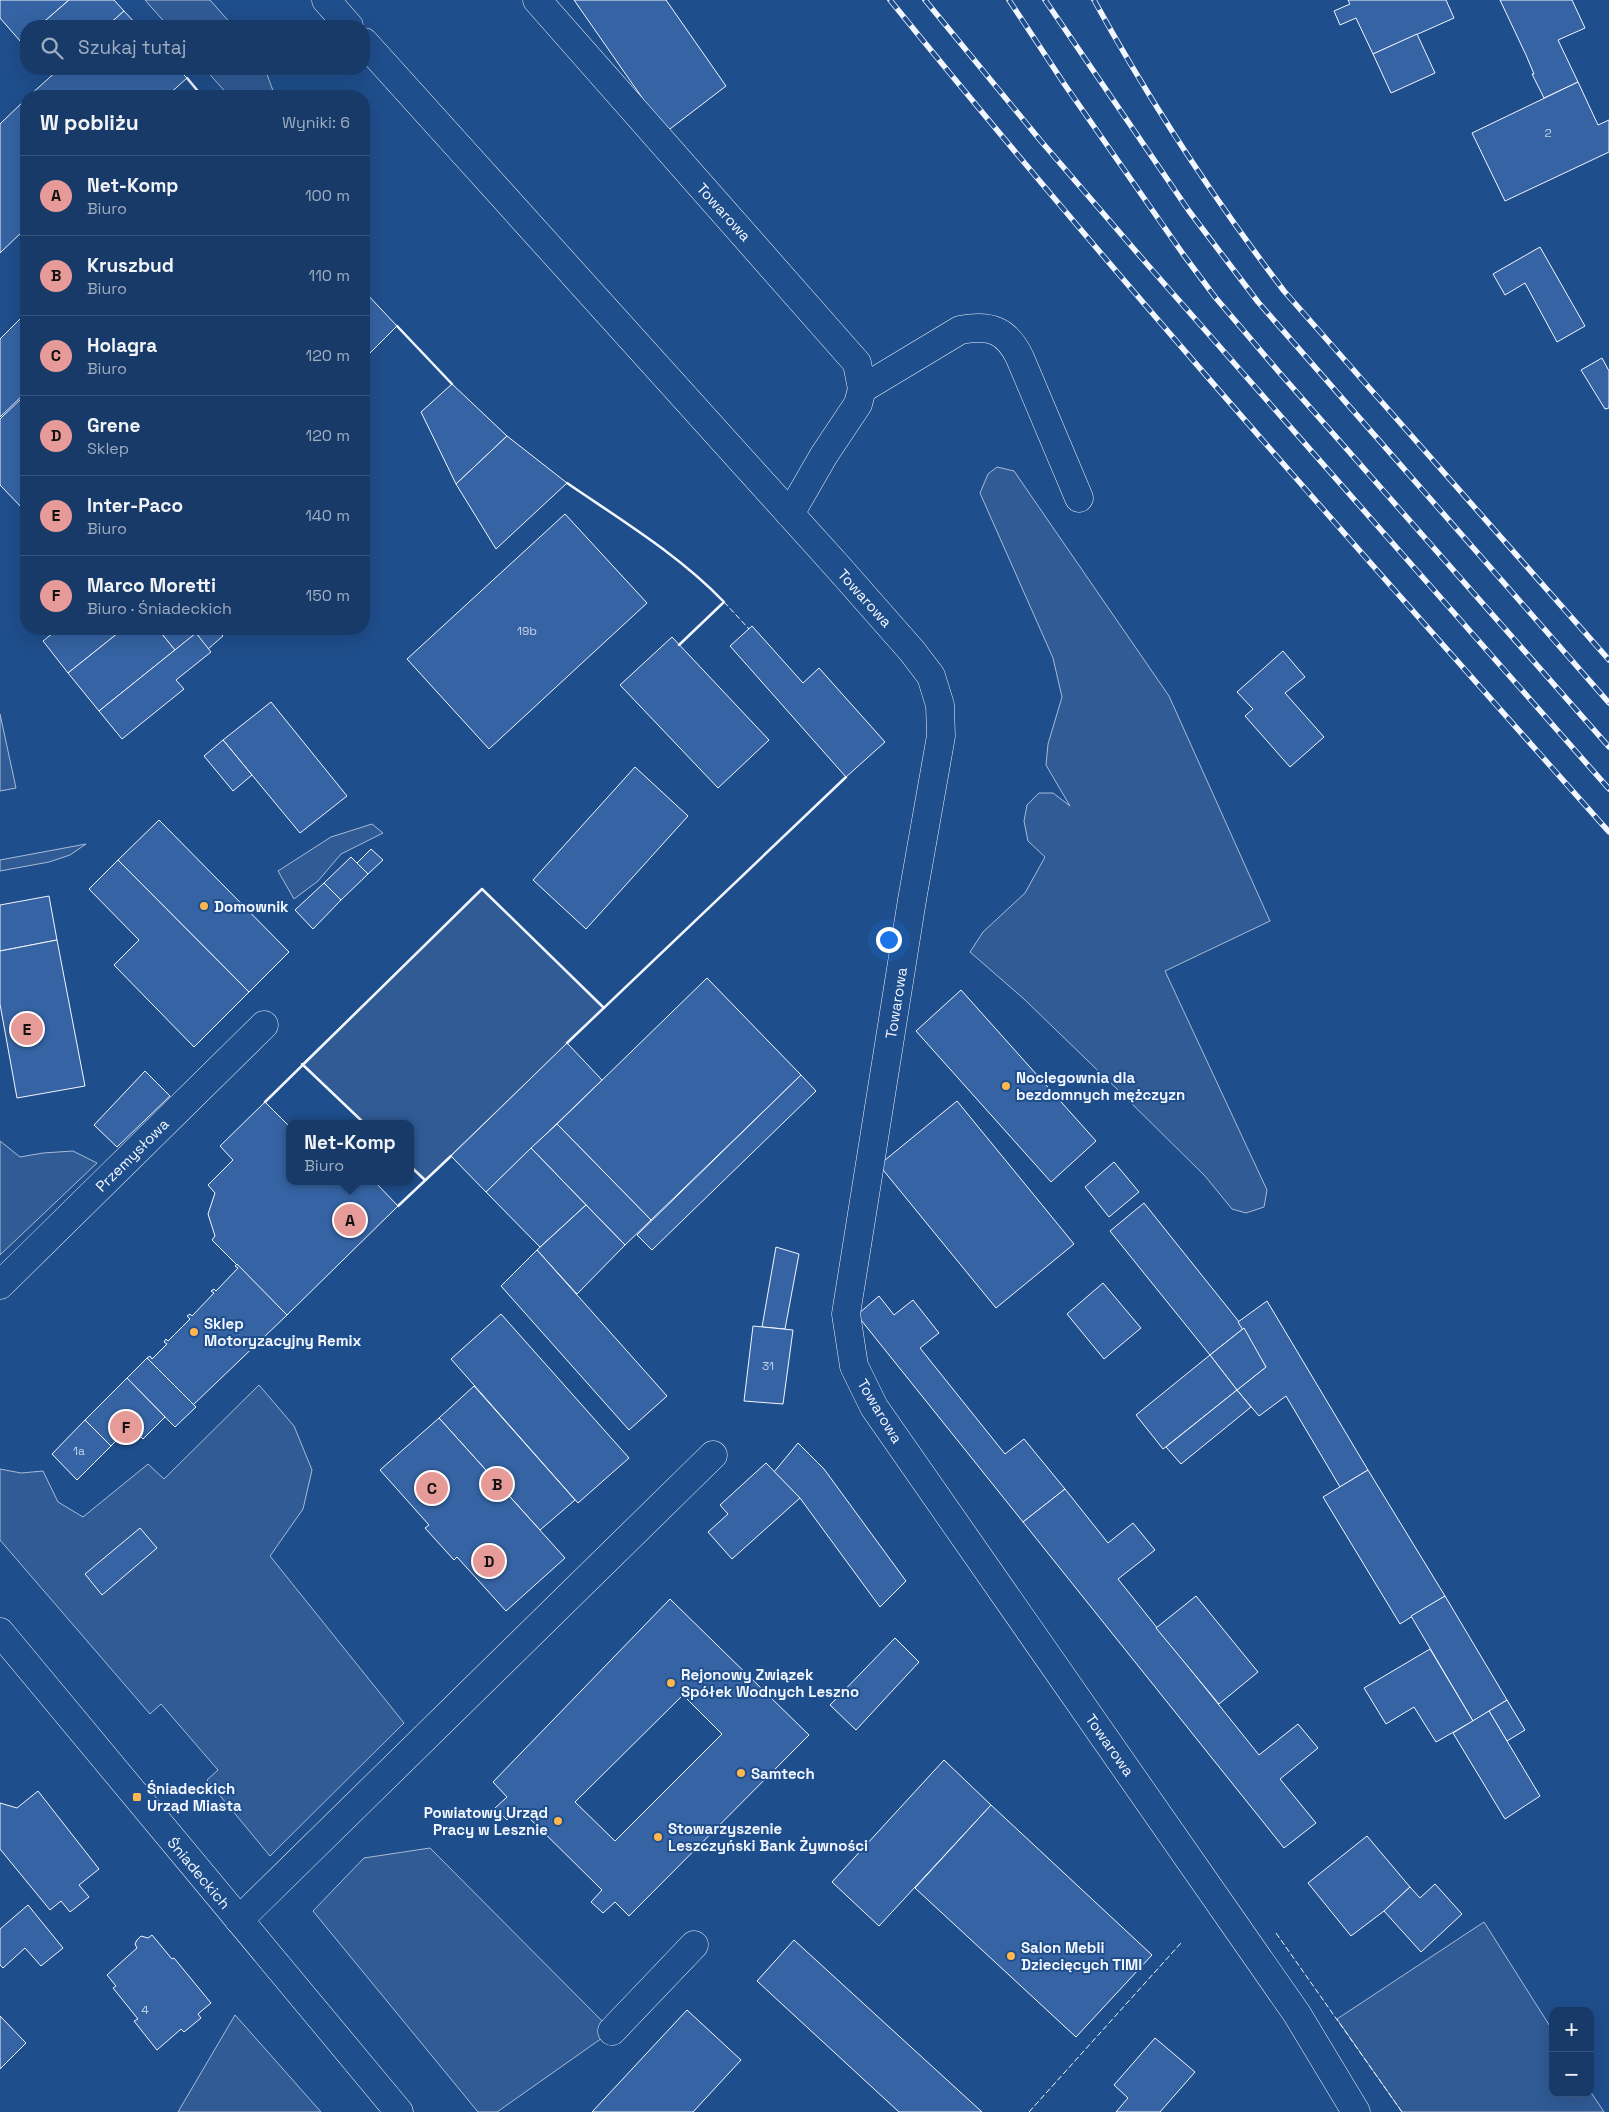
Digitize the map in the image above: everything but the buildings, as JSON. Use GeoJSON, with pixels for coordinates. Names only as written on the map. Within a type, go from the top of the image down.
{"type":"FeatureCollection","features":[{"type":"Feature","properties":{"kind":"street"},"geometry":{"type":"LineString","coordinates":[[326,0],[344,20]]}},
{"type":"Feature","properties":{"kind":"street","name":"Towarowa"},"geometry":{"type":"LineString","coordinates":[[537,0],[848,352],[856,363],[862,389]]}},
{"type":"Feature","properties":{"kind":"street","name":"Towarowa"},"geometry":{"type":"LineString","coordinates":[[370,49],[790,514],[912,651],[930,676],[940,705],[941,736],[912,900],[846,1314],[854,1366],[874,1407],[1297,2014],[1356,2112]]}},
{"type":"Feature","properties":{"kind":"street"},"geometry":{"type":"LineString","coordinates":[[790,514],[824,455],[858,404],[862,389],[960,330],[975,326],[990,328],[1003,334],[1014,345],[1079,498]]}},
{"type":"Feature","properties":{"kind":"street","name":"Przemysłowa"},"geometry":{"type":"LineString","coordinates":[[0,1285],[264,1025]]}},
{"type":"Feature","properties":{"kind":"street"},"geometry":{"type":"LineString","coordinates":[[239,1920],[714,1454]]}},
{"type":"Feature","properties":{"kind":"street","name":"Śniadeckich"},"geometry":{"type":"LineString","coordinates":[[0,1632],[399,2112]]}},
{"type":"Feature","properties":{"kind":"street"},"geometry":{"type":"LineString","coordinates":[[612,2032],[694,1945]]}},
{"type":"Feature","properties":{"kind":"shaded area"},"geometry":{"type":"Polygon","coordinates":[[[145,0],[210,0],[228,20],[163,20],[145,0]]]}},
{"type":"Feature","properties":{"kind":"shaded area"},"geometry":{"type":"Polygon","coordinates":[[[210,75],[267,75],[273,90],[224,90],[210,75]]]}},
{"type":"Feature","properties":{"kind":"shaded area"},"geometry":{"type":"Polygon","coordinates":[[[997,467],[1014,471],[1169,696],[1270,921],[1165,971],[1267,1190],[1264,1207],[1246,1213],[1232,1209],[1205,1176],[1119,1091],[1024,999],[970,952],[983,932],[1025,893],[1045,857],[1028,841],[1024,821],[1027,805],[1039,793],[1053,793],[1070,806],[1046,765],[1048,744],[1062,697],[1053,658],[980,493],[988,474],[997,467]]]}},
{"type":"Feature","properties":{"kind":"shaded area"},"geometry":{"type":"Polygon","coordinates":[[[0,714],[16,788],[0,791],[0,714]]]}},
{"type":"Feature","properties":{"kind":"shaded area"},"geometry":{"type":"Polygon","coordinates":[[[372,824],[383,833],[341,854],[318,881],[294,899],[278,871],[331,837],[372,824]]]}},
{"type":"Feature","properties":{"kind":"shaded area"},"geometry":{"type":"Polygon","coordinates":[[[86,844],[70,855],[49,862],[0,871],[0,860],[86,844]]]}},
{"type":"Feature","properties":{"kind":"shaded area"},"geometry":{"type":"Polygon","coordinates":[[[482,889],[604,1008],[425,1180],[414,1170],[414,1120],[361,1120],[302,1064],[482,889]]]}},
{"type":"Feature","properties":{"kind":"shaded area"},"geometry":{"type":"Polygon","coordinates":[[[0,1141],[20,1157],[73,1151],[97,1163],[0,1255],[0,1141]]]}},
{"type":"Feature","properties":{"kind":"shaded area"},"geometry":{"type":"Polygon","coordinates":[[[259,1385],[294,1426],[312,1470],[303,1509],[270,1556],[404,1723],[270,1856],[207,1780],[218,1770],[161,1704],[150,1714],[0,1540],[0,1469],[21,1473],[43,1471],[58,1502],[83,1517],[148,1464],[164,1479],[259,1385]]]}},
{"type":"Feature","properties":{"kind":"shaded area"},"geometry":{"type":"Polygon","coordinates":[[[430,1848],[612,2031],[497,2112],[478,2112],[313,1911],[364,1858],[430,1848]]]}},
{"type":"Feature","properties":{"kind":"shaded area"},"geometry":{"type":"Polygon","coordinates":[[[1484,1922],[1549,2025],[1549,2097],[1594,2097],[1604,2112],[1402,2112],[1337,2019],[1484,1922]]]}},
{"type":"Feature","properties":{"kind":"shaded area"},"geometry":{"type":"Polygon","coordinates":[[[235,2015],[244,2025],[321,2112],[178,2112],[235,2015]]]}},
{"type":"Feature","properties":{"kind":"railway"},"geometry":{"type":"LineString","coordinates":[[890,0],[1155,316],[1609,832]]}},
{"type":"Feature","properties":{"kind":"railway"},"geometry":{"type":"LineString","coordinates":[[925,0],[1040,140],[1146,263],[1609,789]]}},
{"type":"Feature","properties":{"kind":"railway"},"geometry":{"type":"LineString","coordinates":[[1009,0],[1065,85],[1215,297],[1609,747]]}},
{"type":"Feature","properties":{"kind":"railway"},"geometry":{"type":"LineString","coordinates":[[1045,0],[1189,211],[1258,302],[1609,703]]}},
{"type":"Feature","properties":{"kind":"railway"},"geometry":{"type":"LineString","coordinates":[[1094,0],[1160,113],[1233,221],[1284,291],[1609,660]]}},
{"type":"Feature","properties":{"kind":"fence"},"geometry":{"type":"LineString","coordinates":[[724,602],[749,629]]}},
{"type":"Feature","properties":{"kind":"fence"},"geometry":{"type":"LineString","coordinates":[[1276,1933],[1402,2112]]}},
{"type":"Feature","properties":{"kind":"fence"},"geometry":{"type":"LineString","coordinates":[[1029,2112],[1181,1943]]}},
{"type":"Feature","properties":{"kind":"wall"},"geometry":{"type":"LineString","coordinates":[[187,78],[197,90]]}},
{"type":"Feature","properties":{"kind":"wall"},"geometry":{"type":"LineString","coordinates":[[397,326],[452,384]]}},
{"type":"Feature","properties":{"kind":"wall"},"geometry":{"type":"LineString","coordinates":[[567,483],[669,553],[724,602],[679,645]]}},
{"type":"Feature","properties":{"kind":"wall"},"geometry":{"type":"LineString","coordinates":[[567,1043],[846,777]]}},
{"type":"Feature","properties":{"kind":"wall"},"geometry":{"type":"LineString","coordinates":[[265,1102],[482,889],[604,1008]]}},
{"type":"Feature","properties":{"kind":"wall"},"geometry":{"type":"LineString","coordinates":[[302,1064],[361,1120]]}},
{"type":"Feature","properties":{"kind":"wall"},"geometry":{"type":"LineString","coordinates":[[398,1206],[451,1156]]}},
{"type":"Feature","properties":{"kind":"wall"},"geometry":{"type":"LineString","coordinates":[[414,1170],[425,1180]]}},
{"type":"Feature","properties":{"kind":"place","name":"Domownik"},"geometry":{"type":"Point","coordinates":[204,906]}},
{"type":"Feature","properties":{"kind":"place","name":"Inter-Paco"},"geometry":{"type":"Point","coordinates":[27,1029]}},
{"type":"Feature","properties":{"kind":"place","name":"Noclegownia dla bezdomnych mężczyzn"},"geometry":{"type":"Point","coordinates":[1006,1086]}},
{"type":"Feature","properties":{"kind":"place","name":"Net-Komp"},"geometry":{"type":"Point","coordinates":[350,1220]}},
{"type":"Feature","properties":{"kind":"place","name":"Sklep Motoryzacyjny Remix"},"geometry":{"type":"Point","coordinates":[194,1332]}},
{"type":"Feature","properties":{"kind":"place","name":"Marco Moretti"},"geometry":{"type":"Point","coordinates":[126,1427]}},
{"type":"Feature","properties":{"kind":"place","name":"Kruszbud"},"geometry":{"type":"Point","coordinates":[497,1484]}},
{"type":"Feature","properties":{"kind":"place","name":"Holagra"},"geometry":{"type":"Point","coordinates":[432,1488]}},
{"type":"Feature","properties":{"kind":"place","name":"Grene"},"geometry":{"type":"Point","coordinates":[489,1561]}},
{"type":"Feature","properties":{"kind":"place","name":"Rejonowy Związek Spółek Wodnych Leszno"},"geometry":{"type":"Point","coordinates":[671,1683]}},
{"type":"Feature","properties":{"kind":"place","name":"Samtech"},"geometry":{"type":"Point","coordinates":[741,1773]}},
{"type":"Feature","properties":{"kind":"place","name":"Śniadeckich Urząd Miasta"},"geometry":{"type":"Point","coordinates":[137,1797]}},
{"type":"Feature","properties":{"kind":"place","name":"Powiatowy Urząd Pracy w Lesznie"},"geometry":{"type":"Point","coordinates":[558,1821]}},
{"type":"Feature","properties":{"kind":"place","name":"Stowarzyszenie Leszczyński Bank Żywności"},"geometry":{"type":"Point","coordinates":[658,1837]}},
{"type":"Feature","properties":{"kind":"place","name":"Salon Mebli Dziecięcych TIMI"},"geometry":{"type":"Point","coordinates":[1011,1956]}}]}
